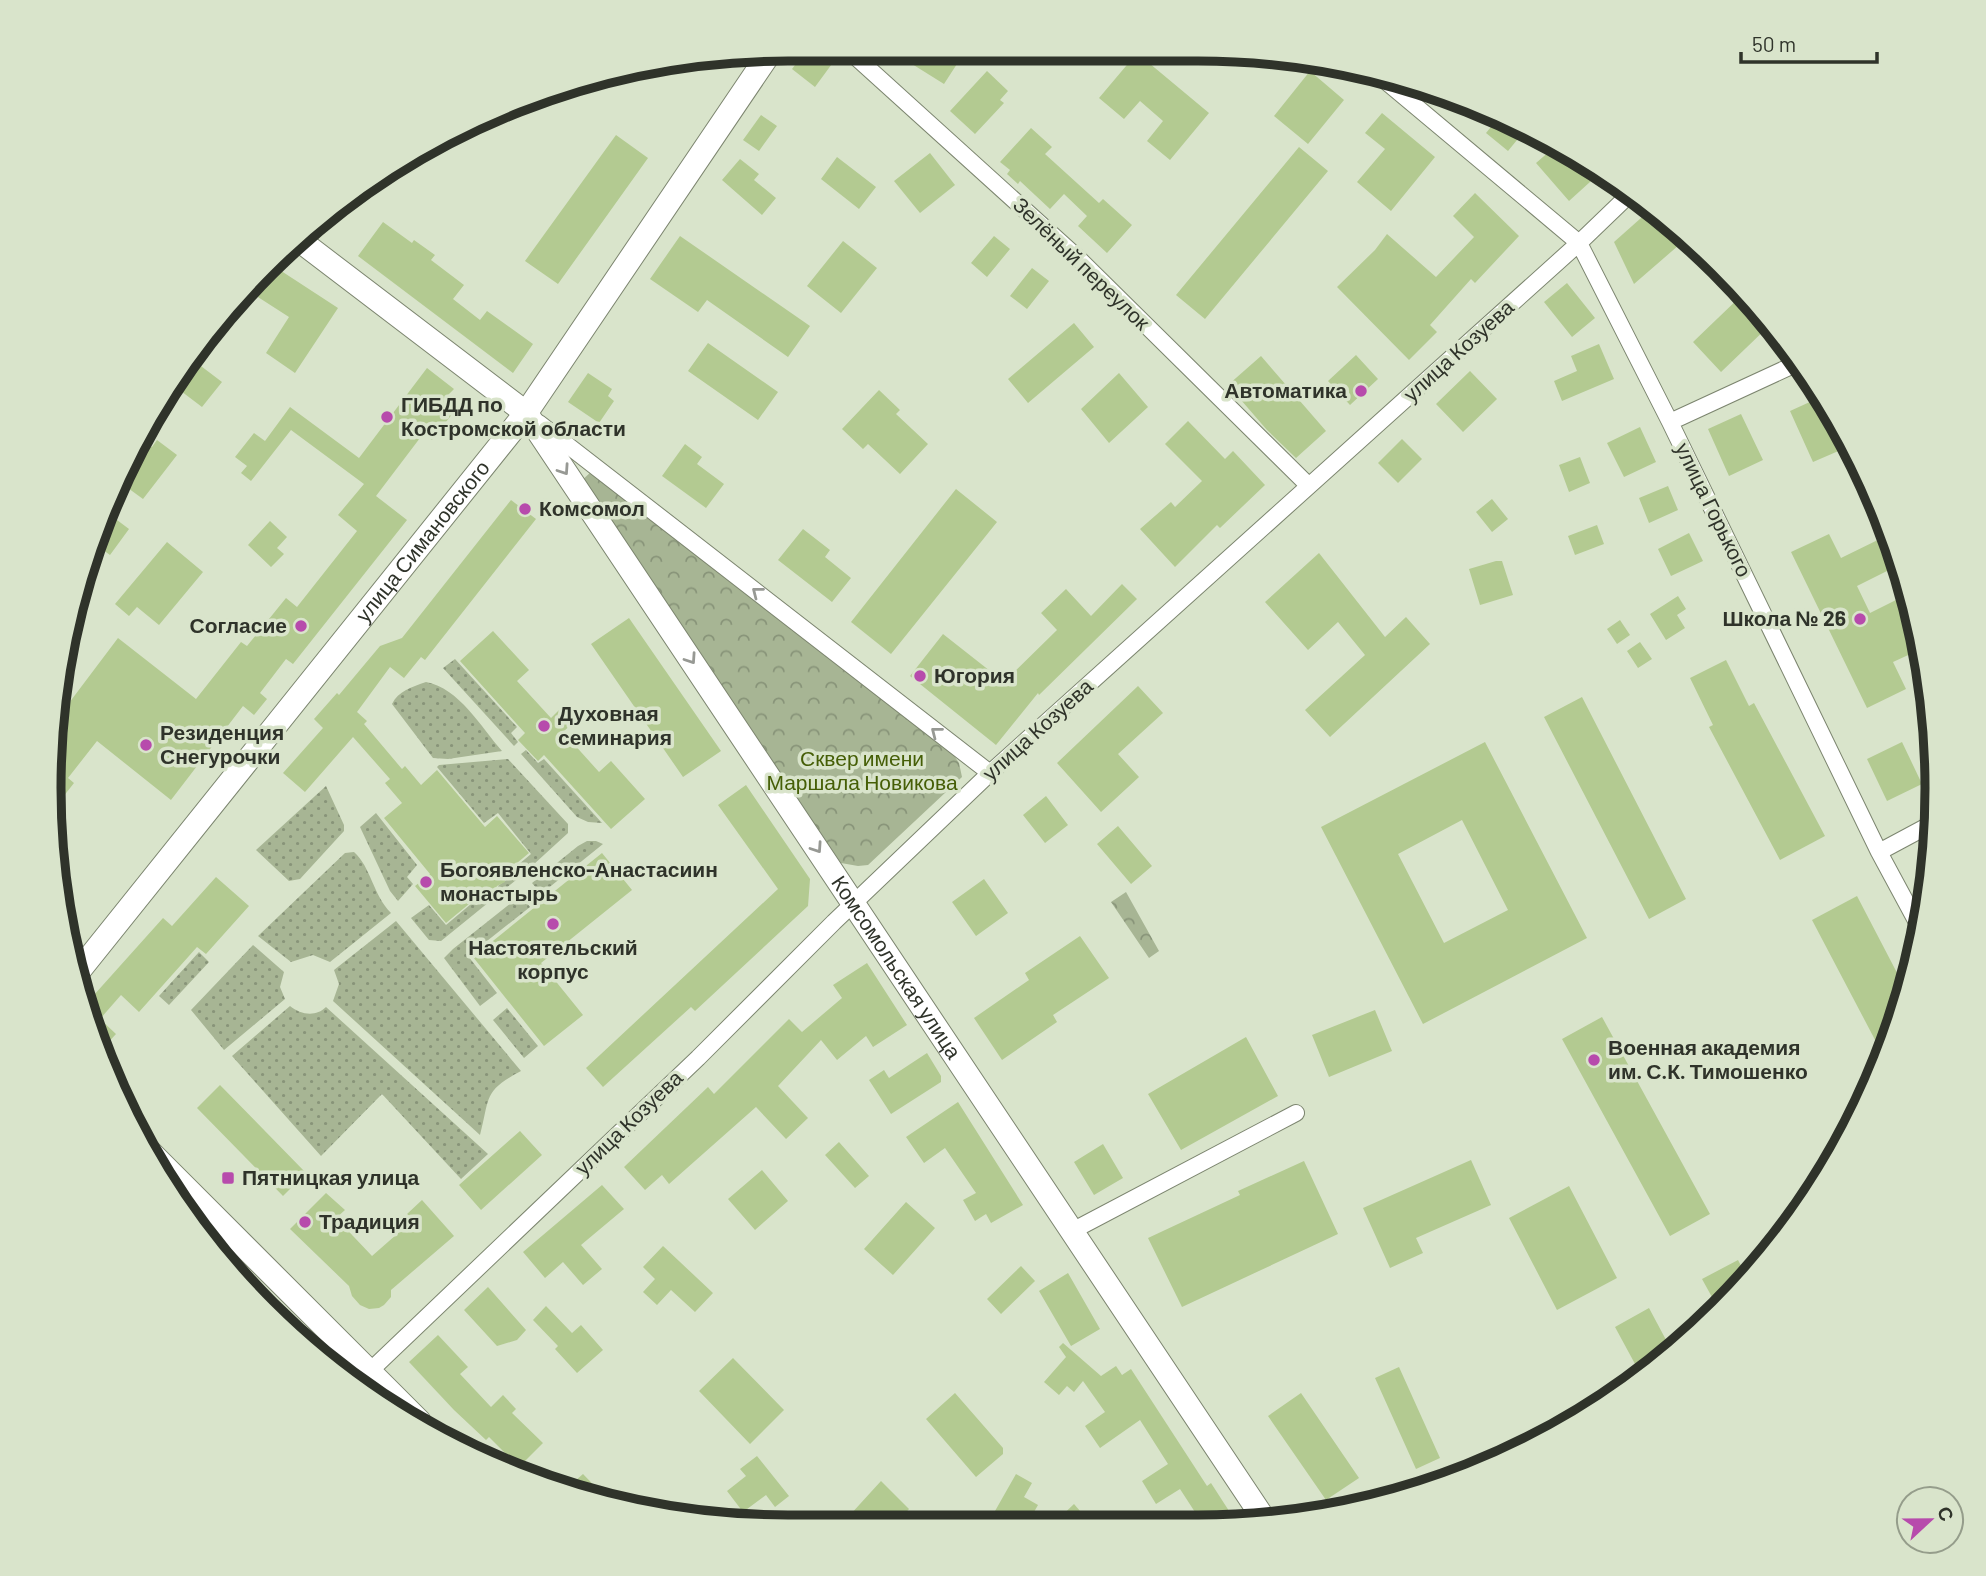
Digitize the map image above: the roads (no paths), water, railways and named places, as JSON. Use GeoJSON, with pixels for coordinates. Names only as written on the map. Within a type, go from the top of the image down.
{"type":"FeatureCollection","features":[{"type":"Feature","properties":{"kind":"street","name":"Зелёный переулок"},"geometry":{"type":"LineString","coordinates":[[860,61],[1079,259],[1309,486]]}},
{"type":"Feature","properties":{"kind":"street","name":"улица Симановского"},"geometry":{"type":"LineString","coordinates":[[83,965],[526,413],[764,62]]}},
{"type":"Feature","properties":{"kind":"street"},"geometry":{"type":"LineString","coordinates":[[1395,89],[1579,243]]}},
{"type":"Feature","properties":{"kind":"street","name":"улица Козуева"},"geometry":{"type":"LineString","coordinates":[[370,1371],[990,774],[1624,200]]}},
{"type":"Feature","properties":{"kind":"street","name":"улица Горького"},"geometry":{"type":"LineString","coordinates":[[1579,243],[1670,422],[1879,852],[1913,916]]}},
{"type":"Feature","properties":{"kind":"street","name":"Комсомольская улица"},"geometry":{"type":"LineString","coordinates":[[306,245],[990,774]]}},
{"type":"Feature","properties":{"kind":"street"},"geometry":{"type":"LineString","coordinates":[[1670,422],[1790,367]]}},
{"type":"Feature","properties":{"kind":"street","name":"Комсомольская улица"},"geometry":{"type":"LineString","coordinates":[[526,413],[1259,1512]]}},
{"type":"Feature","properties":{"kind":"street"},"geometry":{"type":"LineString","coordinates":[[1879,852],[1923,828]]}},
{"type":"Feature","properties":{"kind":"street"},"geometry":{"type":"LineString","coordinates":[[1072,1231],[1296,1113]]}},
{"type":"Feature","properties":{"kind":"street"},"geometry":{"type":"LineString","coordinates":[[174,1176],[400,1402]]}},
{"type":"Feature","properties":{"kind":"place","name":"Автоматика"},"geometry":{"type":"Point","coordinates":[1361,391]}},
{"type":"Feature","properties":{"kind":"place","name":"ГИБДД по Костромской области"},"geometry":{"type":"Point","coordinates":[387,417]}},
{"type":"Feature","properties":{"kind":"place","name":"Комсомол"},"geometry":{"type":"Point","coordinates":[525,509]}},
{"type":"Feature","properties":{"kind":"place","name":"Школа № 26"},"geometry":{"type":"Point","coordinates":[1860,619]}},
{"type":"Feature","properties":{"kind":"place","name":"Согласие"},"geometry":{"type":"Point","coordinates":[301,626]}},
{"type":"Feature","properties":{"kind":"place","name":"Югория"},"geometry":{"type":"Point","coordinates":[920,676]}},
{"type":"Feature","properties":{"kind":"place","name":"Духовная семинария"},"geometry":{"type":"Point","coordinates":[544,726]}},
{"type":"Feature","properties":{"kind":"place","name":"Резиденция Снегурочки"},"geometry":{"type":"Point","coordinates":[146,745]}},
{"type":"Feature","properties":{"kind":"place","name":"Богоявленско-Анастасиин монастырь"},"geometry":{"type":"Point","coordinates":[426,882]}},
{"type":"Feature","properties":{"kind":"place","name":"Настоятельский корпус"},"geometry":{"type":"Point","coordinates":[553,924]}},
{"type":"Feature","properties":{"kind":"place","name":"Военная академия им. С.К. Тимошенко"},"geometry":{"type":"Point","coordinates":[1594,1060]}},
{"type":"Feature","properties":{"kind":"place","name":"Пятницкая улица"},"geometry":{"type":"Point","coordinates":[228,1178]}},
{"type":"Feature","properties":{"kind":"place","name":"Традиция"},"geometry":{"type":"Point","coordinates":[305,1222]}},
{"type":"Feature","properties":{"kind":"park label","name":"Сквер имени Маршала Новикова"},"geometry":{"type":"Point","coordinates":[862,771]}}]}
